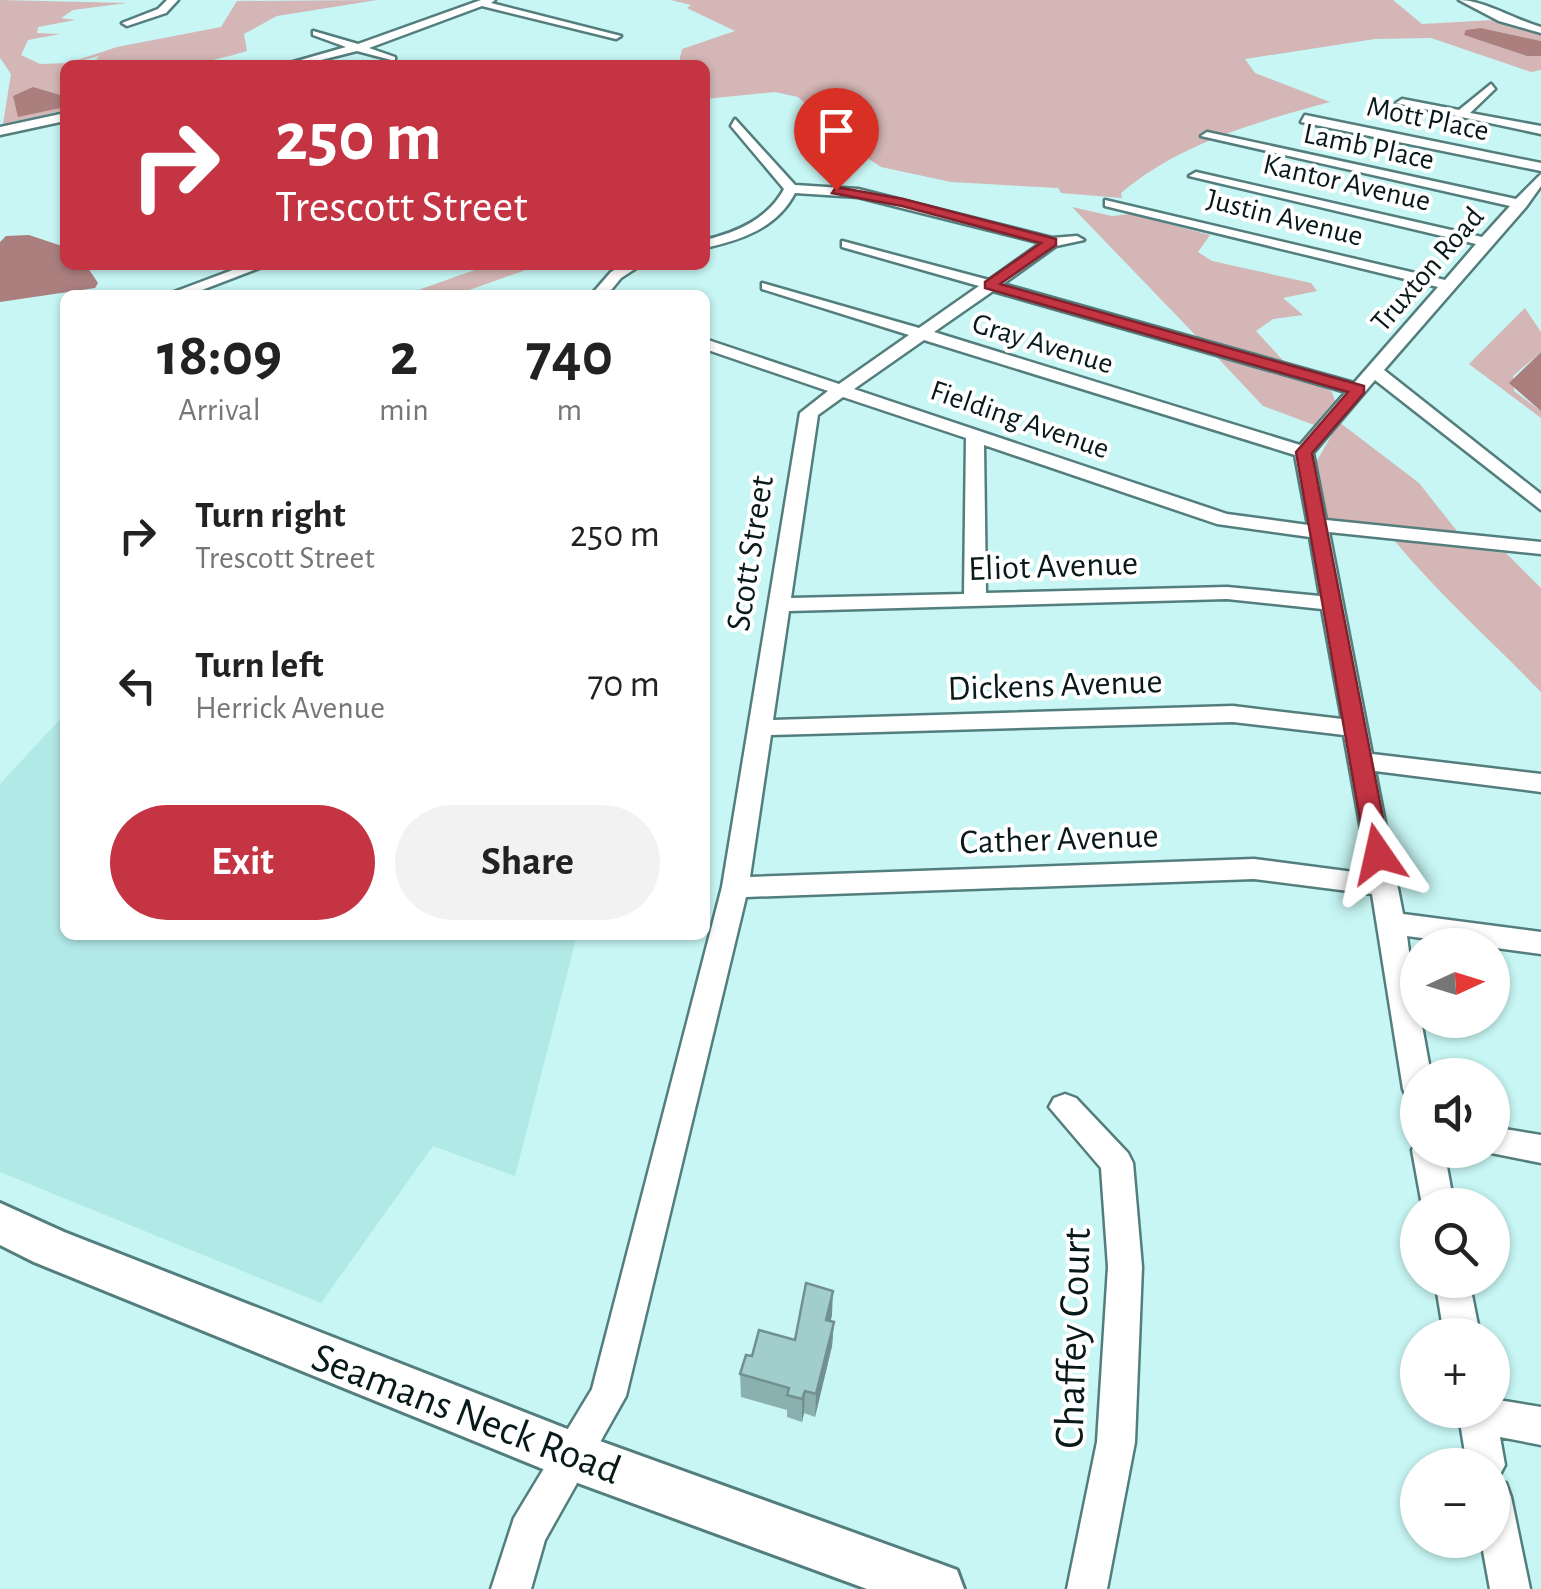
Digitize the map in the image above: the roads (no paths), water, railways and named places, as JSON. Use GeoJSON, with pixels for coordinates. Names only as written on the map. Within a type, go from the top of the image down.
{"type":"FeatureCollection","features":[{"type":"Feature","properties":{"kind":"main road","name":"Seamans Neck Road"},"geometry":{"type":"LineString","coordinates":[[0,1224],[49,1247],[576,1456],[938,1589]]}},
{"type":"Feature","properties":{"kind":"street"},"geometry":{"type":"LineString","coordinates":[[126,23],[162,11],[173,0]]}},
{"type":"Feature","properties":{"kind":"street"},"geometry":{"type":"LineString","coordinates":[[1464,0],[1503,20],[1541,30]]}},
{"type":"Feature","properties":{"kind":"street"},"geometry":{"type":"LineString","coordinates":[[308,60],[357,48],[487,2],[616,36]]}},
{"type":"Feature","properties":{"kind":"street"},"geometry":{"type":"LineString","coordinates":[[316,33],[390,59]]}},
{"type":"Feature","properties":{"kind":"street"},"geometry":{"type":"LineString","coordinates":[[1462,114],[1491,87]]}},
{"type":"Feature","properties":{"kind":"street"},"geometry":{"type":"LineString","coordinates":[[1402,102],[1541,130]]}},
{"type":"Feature","properties":{"kind":"street"},"geometry":{"type":"LineString","coordinates":[[0,131],[60,118]]}},
{"type":"Feature","properties":{"kind":"street","name":"Mott Place"},"geometry":{"type":"LineString","coordinates":[[1305,118],[1541,166]]}},
{"type":"Feature","properties":{"kind":"street"},"geometry":{"type":"LineString","coordinates":[[710,242],[765,220],[786,202],[791,189],[735,124]]}},
{"type":"Feature","properties":{"kind":"street","name":"Lamb Place"},"geometry":{"type":"LineString","coordinates":[[1207,136],[1520,204]]}},
{"type":"Feature","properties":{"kind":"street","name":"Kantor Avenue"},"geometry":{"type":"LineString","coordinates":[[1196,176],[1486,242]]}},
{"type":"Feature","properties":{"kind":"street","name":"Truxton Road"},"geometry":{"type":"LineString","coordinates":[[1541,178],[1374,371],[1541,504]]}},
{"type":"Feature","properties":{"kind":"street","name":"Scott Street"},"geometry":{"type":"LineString","coordinates":[[512,1589],[528,1532],[608,1396],[735,887],[809,413],[990,285],[1064,241],[888,199],[836,190],[791,189]]}},
{"type":"Feature","properties":{"kind":"street","name":"Justin Avenue"},"geometry":{"type":"LineString","coordinates":[[1110,203],[1447,285]]}},
{"type":"Feature","properties":{"kind":"street"},"geometry":{"type":"LineString","coordinates":[[847,244],[1358,390]]}},
{"type":"Feature","properties":{"kind":"street"},"geometry":{"type":"LineString","coordinates":[[188,290],[246,270]]}},
{"type":"Feature","properties":{"kind":"street"},"geometry":{"type":"LineString","coordinates":[[603,290],[625,270]]}},
{"type":"Feature","properties":{"kind":"street","name":"Gray Avenue"},"geometry":{"type":"LineString","coordinates":[[767,286],[1304,452]]}},
{"type":"Feature","properties":{"kind":"street","name":"Fielding Avenue"},"geometry":{"type":"LineString","coordinates":[[710,346],[1224,520],[1541,548]]}},
{"type":"Feature","properties":{"kind":"street"},"geometry":{"type":"LineString","coordinates":[[1374,371],[1304,452],[1329,603],[1392,923],[1413,1058]]}},
{"type":"Feature","properties":{"kind":"street"},"geometry":{"type":"LineString","coordinates":[[974,435],[975,599]]}},
{"type":"Feature","properties":{"kind":"street","name":"Eliot Avenue"},"geometry":{"type":"LineString","coordinates":[[777,604],[1227,592],[1329,603]]}},
{"type":"Feature","properties":{"kind":"street","name":"Dickens Avenue"},"geometry":{"type":"LineString","coordinates":[[758,728],[1233,714],[1353,728]]}},
{"type":"Feature","properties":{"kind":"street"},"geometry":{"type":"LineString","coordinates":[[1360,761],[1541,783]]}},
{"type":"Feature","properties":{"kind":"street","name":"Cather Avenue"},"geometry":{"type":"LineString","coordinates":[[735,887],[1254,869],[1384,886]]}},
{"type":"Feature","properties":{"kind":"street"},"geometry":{"type":"LineString","coordinates":[[1392,923],[1541,943]]}},
{"type":"Feature","properties":{"kind":"street","name":"Chaffey Court"},"geometry":{"type":"LineString","coordinates":[[1065,1108],[1117,1163],[1125,1267],[1116,1442],[1087,1589]]}},
{"type":"Feature","properties":{"kind":"street"},"geometry":{"type":"LineString","coordinates":[[1510,1145],[1541,1149]]}},
{"type":"Feature","properties":{"kind":"street"},"geometry":{"type":"LineString","coordinates":[[1510,1419],[1541,1426]]}},
{"type":"Feature","properties":{"kind":"street"},"geometry":{"type":"LineString","coordinates":[[1504,1558],[1510,1589]]}}]}
